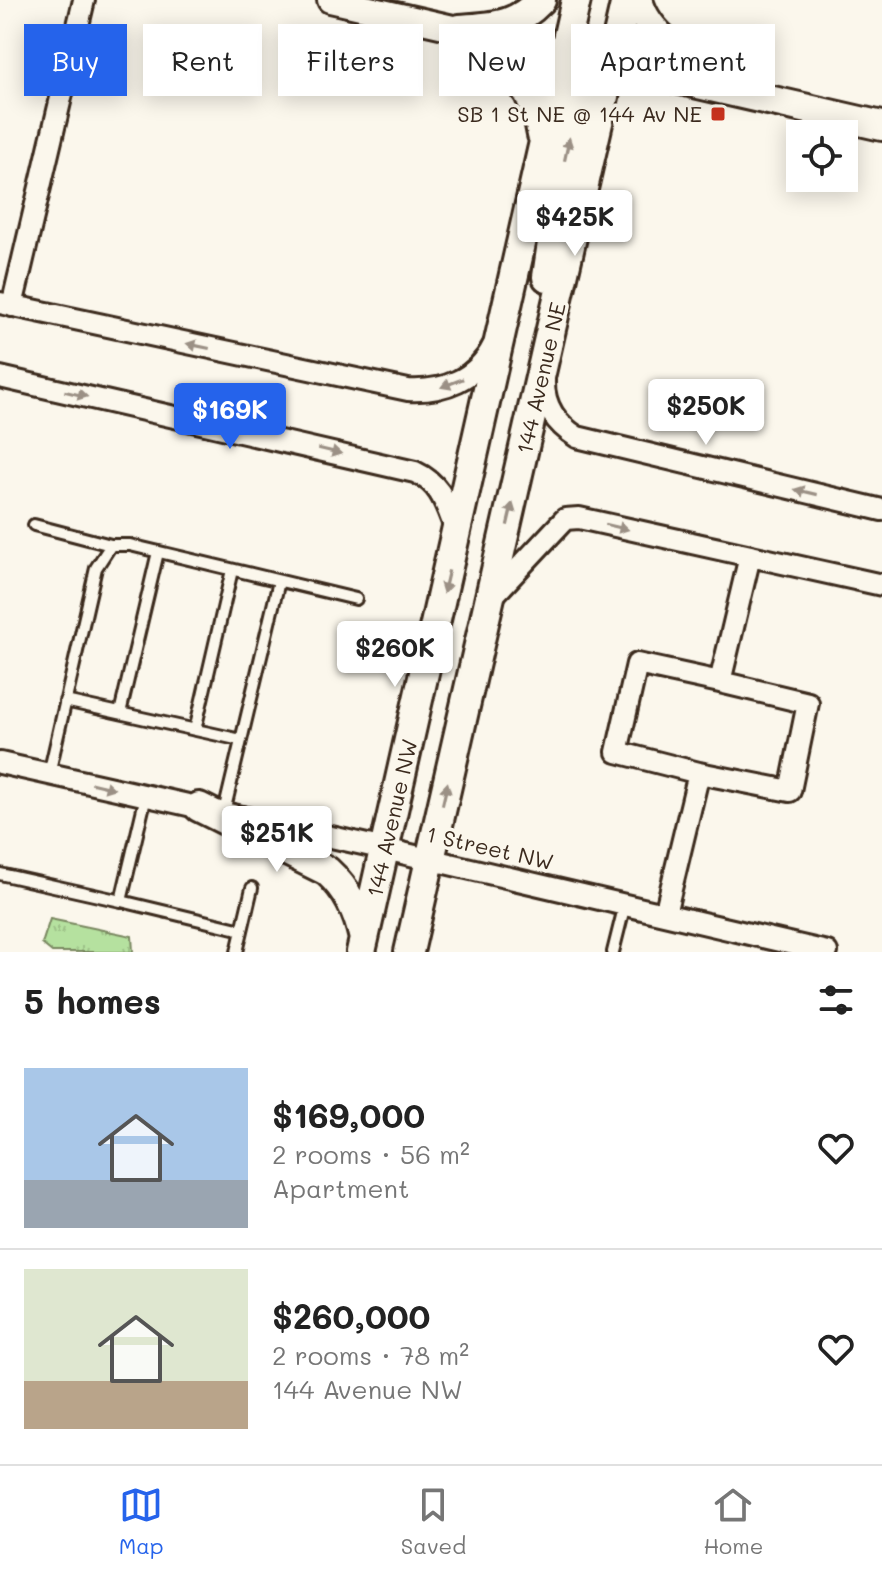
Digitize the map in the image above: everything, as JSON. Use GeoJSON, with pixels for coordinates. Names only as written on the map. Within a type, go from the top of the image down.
{"type":"FeatureCollection","features":[{"type":"Feature","properties":{"kind":"main road"},"geometry":{"type":"LineString","coordinates":[[506,24],[523,17],[541,0]]}},
{"type":"Feature","properties":{"kind":"main road"},"geometry":{"type":"LineString","coordinates":[[503,327],[576,0]]}},
{"type":"Feature","properties":{"kind":"main road","name":"144 Avenue NE"},"geometry":{"type":"LineString","coordinates":[[621,24],[626,0]]}},
{"type":"Feature","properties":{"kind":"main road"},"geometry":{"type":"LineString","coordinates":[[638,0],[640,10],[657,34],[755,97]]}},
{"type":"Feature","properties":{"kind":"main road"},"geometry":{"type":"LineString","coordinates":[[563,53],[571,55]]}},
{"type":"Feature","properties":{"kind":"main road"},"geometry":{"type":"LineString","coordinates":[[409,952],[519,475],[563,168],[578,96],[575,76],[563,53]]}},
{"type":"Feature","properties":{"kind":"main road"},"geometry":{"type":"LineString","coordinates":[[530,96],[537,110],[543,145]]}},
{"type":"Feature","properties":{"kind":"main road","name":"144 Avenue NE"},"geometry":{"type":"LineString","coordinates":[[519,475],[605,96]]}},
{"type":"Feature","properties":{"kind":"main road"},"geometry":{"type":"LineString","coordinates":[[751,96],[882,126]]}},
{"type":"Feature","properties":{"kind":"main road","name":"144 Avenue NW"},"geometry":{"type":"LineString","coordinates":[[363,947],[503,327]]}},
{"type":"Feature","properties":{"kind":"main road"},"geometry":{"type":"LineString","coordinates":[[211,810],[327,871],[350,898],[363,947]]}},
{"type":"Feature","properties":{"kind":"street"},"geometry":{"type":"LineString","coordinates":[[84,0],[6,305],[390,387],[422,391],[457,382],[472,374],[487,359],[503,327]]}},
{"type":"Feature","properties":{"kind":"street"},"geometry":{"type":"LineString","coordinates":[[330,0],[439,24]]}},
{"type":"Feature","properties":{"kind":"street"},"geometry":{"type":"LineString","coordinates":[[555,51],[563,53]]}},
{"type":"Feature","properties":{"kind":"street"},"geometry":{"type":"LineString","coordinates":[[544,362],[543,394],[562,428],[577,437],[882,510]]}},
{"type":"Feature","properties":{"kind":"street"},"geometry":{"type":"LineString","coordinates":[[0,377],[415,472],[433,482],[457,533]]}},
{"type":"Feature","properties":{"kind":"street"},"geometry":{"type":"LineString","coordinates":[[491,598],[565,519],[579,518],[882,585]]}},
{"type":"Feature","properties":{"kind":"street"},"geometry":{"type":"LineString","coordinates":[[720,682],[750,556]]}},
{"type":"Feature","properties":{"kind":"street"},"geometry":{"type":"LineString","coordinates":[[637,664],[808,703],[790,791],[699,773],[617,752],[637,664]]}},
{"type":"Feature","properties":{"kind":"street","name":"1 Street NW"},"geometry":{"type":"LineString","coordinates":[[0,763],[431,859],[827,952]]}},
{"type":"Feature","properties":{"kind":"street"},"geometry":{"type":"LineString","coordinates":[[665,914],[699,773]]}},
{"type":"Feature","properties":{"kind":"lane"},"geometry":{"type":"LineString","coordinates":[[34,525],[356,599]]}},
{"type":"Feature","properties":{"kind":"lane"},"geometry":{"type":"LineString","coordinates":[[49,774],[96,568],[111,545]]}},
{"type":"Feature","properties":{"kind":"lane"},"geometry":{"type":"LineString","coordinates":[[120,713],[158,552]]}},
{"type":"Feature","properties":{"kind":"lane"},"geometry":{"type":"LineString","coordinates":[[195,730],[232,570]]}},
{"type":"Feature","properties":{"kind":"lane"},"geometry":{"type":"LineString","coordinates":[[211,810],[241,740],[279,581]]}},
{"type":"Feature","properties":{"kind":"lane"},"geometry":{"type":"LineString","coordinates":[[65,701],[241,740]]}},
{"type":"Feature","properties":{"kind":"lane"},"geometry":{"type":"LineString","coordinates":[[121,901],[146,796]]}},
{"type":"Feature","properties":{"kind":"lane"},"geometry":{"type":"LineString","coordinates":[[0,874],[242,930]]}},
{"type":"Feature","properties":{"kind":"lane"},"geometry":{"type":"LineString","coordinates":[[237,952],[252,888]]}},
{"type":"Feature","properties":{"kind":"lane"},"geometry":{"type":"LineString","coordinates":[[613,952],[625,904]]}},
{"type":"Feature","properties":{"kind":"green space"},"geometry":{"type":"Polygon","coordinates":[[[50,919],[132,936],[133,952],[52,952],[42,944],[50,919]]]}},
{"type":"Feature","properties":{"kind":"place","name":"SB 1 St NE @ 144 Av NE"},"geometry":{"type":"Point","coordinates":[718,114]}}]}
